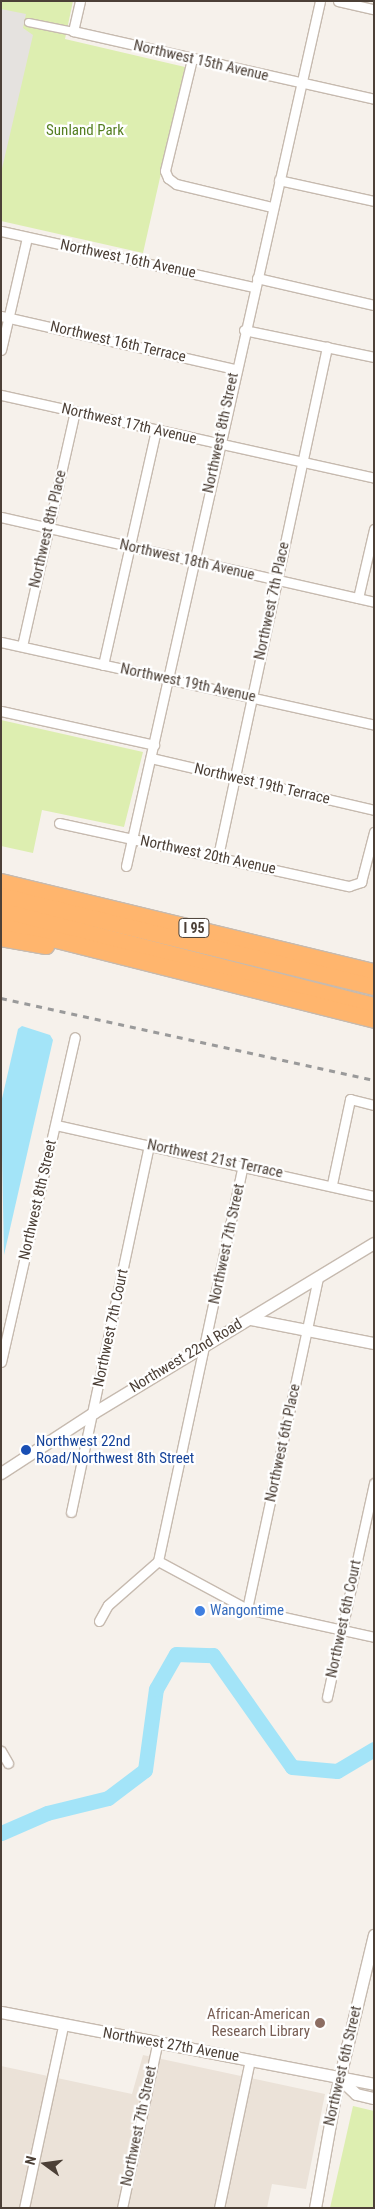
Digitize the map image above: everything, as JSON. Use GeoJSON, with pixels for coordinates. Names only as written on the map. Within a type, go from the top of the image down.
{"type":"FeatureCollection","features":[{"type":"Feature","properties":{"kind":"highway","name":"I 95"},"geometry":{"type":"LineString","coordinates":[[1,882],[374,972]]}},
{"type":"Feature","properties":{"kind":"highway"},"geometry":{"type":"LineString","coordinates":[[1,896],[374,987]]}},
{"type":"Feature","properties":{"kind":"highway"},"geometry":{"type":"LineString","coordinates":[[1,911],[374,1006]]}},
{"type":"Feature","properties":{"kind":"highway"},"geometry":{"type":"LineString","coordinates":[[1,926],[374,1020]]}},
{"type":"Feature","properties":{"kind":"highway"},"geometry":{"type":"LineString","coordinates":[[1,938],[97,951]]}},
{"type":"Feature","properties":{"kind":"street"},"geometry":{"type":"LineString","coordinates":[[72,31],[80,1]]}},
{"type":"Feature","properties":{"kind":"street","name":"Northwest 8th Street"},"geometry":{"type":"LineString","coordinates":[[126,866],[195,562],[235,369],[320,1]]}},
{"type":"Feature","properties":{"kind":"street"},"geometry":{"type":"LineString","coordinates":[[338,1],[374,9]]}},
{"type":"Feature","properties":{"kind":"street","name":"Northwest 15th Avenue"},"geometry":{"type":"LineString","coordinates":[[28,22],[374,99]]}},
{"type":"Feature","properties":{"kind":"street"},"geometry":{"type":"LineString","coordinates":[[192,59],[165,171],[168,178],[176,184],[272,207]]}},
{"type":"Feature","properties":{"kind":"street"},"geometry":{"type":"LineString","coordinates":[[278,180],[374,202]]}},
{"type":"Feature","properties":{"kind":"street","name":"Northwest 16th Avenue"},"geometry":{"type":"LineString","coordinates":[[1,231],[254,287]]}},
{"type":"Feature","properties":{"kind":"street"},"geometry":{"type":"LineString","coordinates":[[1,350],[5,317],[26,237]]}},
{"type":"Feature","properties":{"kind":"street"},"geometry":{"type":"LineString","coordinates":[[257,278],[374,304]]}},
{"type":"Feature","properties":{"kind":"street","name":"Northwest 16th Terrace"},"geometry":{"type":"LineString","coordinates":[[5,317],[235,369]]}},
{"type":"Feature","properties":{"kind":"street"},"geometry":{"type":"LineString","coordinates":[[244,330],[374,357]]}},
{"type":"Feature","properties":{"kind":"street","name":"Northwest 7th Place"},"geometry":{"type":"LineString","coordinates":[[218,856],[327,347]]}},
{"type":"Feature","properties":{"kind":"street","name":"Northwest 17th Avenue"},"geometry":{"type":"LineString","coordinates":[[1,395],[374,478]]}},
{"type":"Feature","properties":{"kind":"street","name":"Northwest 8th Place"},"geometry":{"type":"LineString","coordinates":[[22,646],[74,411]]}},
{"type":"Feature","properties":{"kind":"street"},"geometry":{"type":"LineString","coordinates":[[103,664],[156,430]]}},
{"type":"Feature","properties":{"kind":"street","name":"Northwest 18th Avenue"},"geometry":{"type":"LineString","coordinates":[[1,517],[374,602]]}},
{"type":"Feature","properties":{"kind":"street"},"geometry":{"type":"LineString","coordinates":[[358,598],[374,529]]}},
{"type":"Feature","properties":{"kind":"street","name":"Northwest 19th Avenue"},"geometry":{"type":"LineString","coordinates":[[1,642],[374,725]]}},
{"type":"Feature","properties":{"kind":"street"},"geometry":{"type":"LineString","coordinates":[[1,711],[154,745]]}},
{"type":"Feature","properties":{"kind":"street","name":"Northwest 19th Terrace"},"geometry":{"type":"LineString","coordinates":[[151,758],[374,810]]}},
{"type":"Feature","properties":{"kind":"street","name":"Northwest 20th Avenue"},"geometry":{"type":"LineString","coordinates":[[59,823],[357,885],[361,882],[374,832]]}},
{"type":"Feature","properties":{"kind":"street","name":"Northwest 8th Street"},"geometry":{"type":"LineString","coordinates":[[1,1362],[75,1037]]}},
{"type":"Feature","properties":{"kind":"street"},"geometry":{"type":"LineString","coordinates":[[332,1184],[350,1099],[374,1105]]}},
{"type":"Feature","properties":{"kind":"street","name":"Northwest 21st Terrace"},"geometry":{"type":"LineString","coordinates":[[56,1125],[332,1184],[374,1196]]}},
{"type":"Feature","properties":{"kind":"street","name":"Northwest 7th Court"},"geometry":{"type":"LineString","coordinates":[[71,1512],[149,1145]]}},
{"type":"Feature","properties":{"kind":"street","name":"Northwest 7th Street"},"geometry":{"type":"LineString","coordinates":[[158,1561],[206,1346],[243,1165]]}},
{"type":"Feature","properties":{"kind":"street","name":"Northwest 22nd Road"},"geometry":{"type":"LineString","coordinates":[[1,1473],[93,1412],[206,1346],[374,1243]]}},
{"type":"Feature","properties":{"kind":"street","name":"Northwest 6th Place"},"geometry":{"type":"LineString","coordinates":[[247,1609],[318,1277]]}},
{"type":"Feature","properties":{"kind":"street"},"geometry":{"type":"LineString","coordinates":[[264,1310],[274,1322]]}},
{"type":"Feature","properties":{"kind":"street"},"geometry":{"type":"LineString","coordinates":[[250,1319],[274,1322],[374,1344]]}},
{"type":"Feature","properties":{"kind":"street","name":"Northwest 6th Court"},"geometry":{"type":"LineString","coordinates":[[327,1697],[374,1483]]}},
{"type":"Feature","properties":{"kind":"street"},"geometry":{"type":"LineString","coordinates":[[99,1622],[108,1605],[158,1561],[247,1609],[374,1637]]}},
{"type":"Feature","properties":{"kind":"street"},"geometry":{"type":"LineString","coordinates":[[1,1751],[8,1763]]}},
{"type":"Feature","properties":{"kind":"street","name":"Northwest 6th Street"},"geometry":{"type":"LineString","coordinates":[[309,2208],[314,2202],[340,2079],[374,1935]]}},
{"type":"Feature","properties":{"kind":"street","name":"Northwest 27th Avenue"},"geometry":{"type":"LineString","coordinates":[[1,2012],[157,2045],[250,2059],[340,2079],[374,2084]]}},
{"type":"Feature","properties":{"kind":"street"},"geometry":{"type":"LineString","coordinates":[[24,2208],[63,2026]]}},
{"type":"Feature","properties":{"kind":"street","name":"Northwest 7th Street"},"geometry":{"type":"LineString","coordinates":[[122,2208],[157,2045]]}},
{"type":"Feature","properties":{"kind":"street"},"geometry":{"type":"LineString","coordinates":[[219,2208],[250,2059]]}},
{"type":"Feature","properties":{"kind":"street","name":"Northwest 27th Avenue"},"geometry":{"type":"LineString","coordinates":[[340,2079],[356,2094],[374,2098]]}},
{"type":"Feature","properties":{"kind":"shaded area"},"geometry":{"type":"Polygon","coordinates":[[[1,9],[26,14],[23,28],[33,35],[1,173],[1,9]]]}},
{"type":"Feature","properties":{"kind":"shaded area"},"geometry":{"type":"Polygon","coordinates":[[[143,2055],[325,2094],[306,2189],[272,2184],[267,2208],[1,2208],[1,2066],[132,2094],[143,2055]]]}},
{"type":"Feature","properties":{"kind":"green space","name":"Sunland Park"},"geometry":{"type":"Polygon","coordinates":[[[1,1],[73,1],[65,39],[185,67],[143,253],[1,221],[1,1]]]}},
{"type":"Feature","properties":{"kind":"green space"},"geometry":{"type":"Polygon","coordinates":[[[1,720],[143,752],[124,827],[42,810],[33,853],[1,846],[1,720]]]}},
{"type":"Feature","properties":{"kind":"green space"},"geometry":{"type":"Polygon","coordinates":[[[353,2106],[374,2111],[374,2208],[330,2208],[353,2106]]]}},
{"type":"Feature","properties":{"kind":"water"},"geometry":{"type":"Polygon","coordinates":[[[22,1026],[50,1035],[53,1040],[4,1255],[1,1103],[18,1029],[22,1026]]]}},
{"type":"Feature","properties":{"kind":"waterway"},"geometry":{"type":"LineString","coordinates":[[1,1833],[47,1813],[108,1798],[145,1770],[156,1689],[176,1654],[213,1655],[292,1767],[337,1771],[374,1749]]}},
{"type":"Feature","properties":{"kind":"railway"},"geometry":{"type":"LineString","coordinates":[[1,998],[374,1080]]}},
{"type":"Feature","properties":{"kind":"place","name":"Northwest 22nd Road/Northwest 8th Street"},"geometry":{"type":"Point","coordinates":[26,1450]}},
{"type":"Feature","properties":{"kind":"place","name":"Wangontime"},"geometry":{"type":"Point","coordinates":[200,1611]}},
{"type":"Feature","properties":{"kind":"place","name":"African-American Research Library"},"geometry":{"type":"Point","coordinates":[320,2023]}}]}
